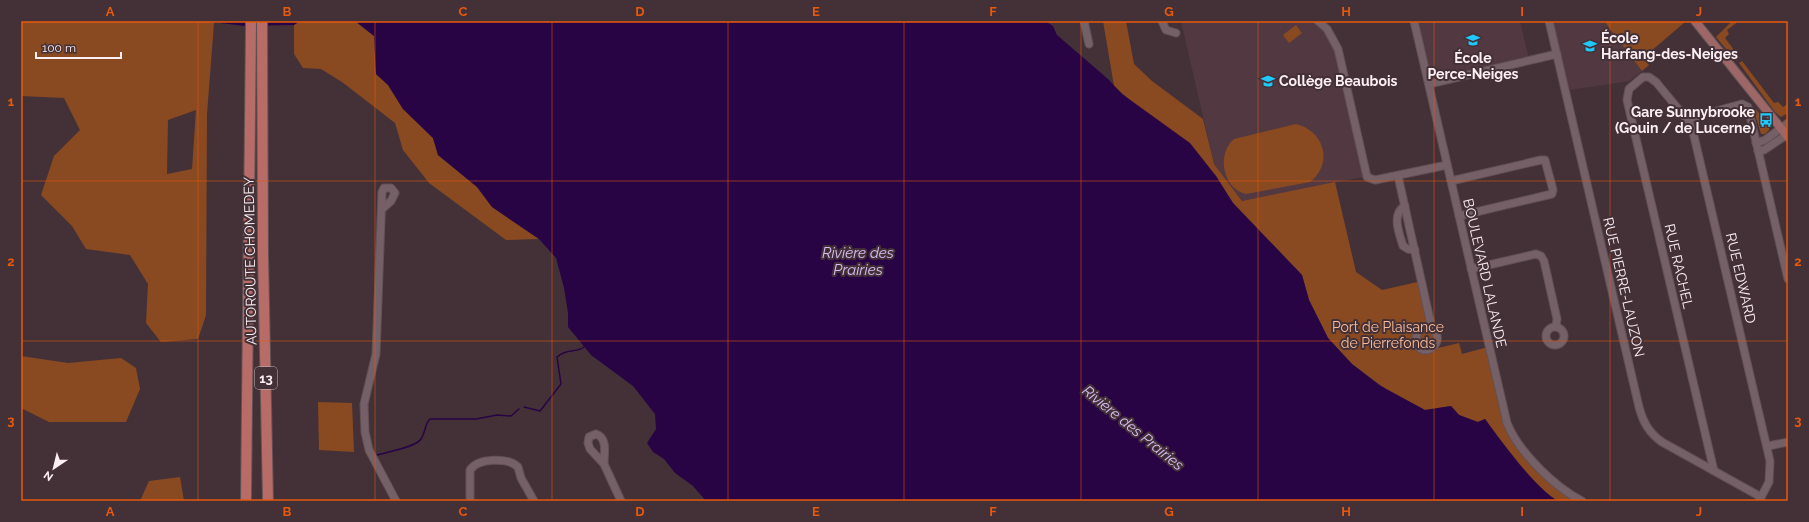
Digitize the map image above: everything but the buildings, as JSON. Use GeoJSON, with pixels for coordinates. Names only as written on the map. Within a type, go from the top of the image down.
{"type":"FeatureCollection","features":[{"type":"Feature","properties":{"kind":"highway","name":"AUTOROUTE CHOMEDEY"},"geometry":{"type":"LineString","coordinates":[[246,501],[251,21]]}},
{"type":"Feature","properties":{"kind":"highway","name":"AUTOROUTE CHOMEDEY"},"geometry":{"type":"LineString","coordinates":[[262,21],[263,254],[268,501]]}},
{"type":"Feature","properties":{"kind":"highway"},"geometry":{"type":"LineString","coordinates":[[240,501],[247,398]]}},
{"type":"Feature","properties":{"kind":"main road"},"geometry":{"type":"LineString","coordinates":[[1695,21],[1787,136]]}},
{"type":"Feature","properties":{"kind":"street"},"geometry":{"type":"LineString","coordinates":[[1084,21],[1089,44]]}},
{"type":"Feature","properties":{"kind":"street"},"geometry":{"type":"LineString","coordinates":[[1162,21],[1166,30],[1176,33]]}},
{"type":"Feature","properties":{"kind":"street"},"geometry":{"type":"LineString","coordinates":[[1318,21],[1328,29],[1338,49],[1368,177],[1375,180],[1447,165]]}},
{"type":"Feature","properties":{"kind":"street","name":"BOULEVARD LALANDE"},"geometry":{"type":"LineString","coordinates":[[1414,21],[1506,420],[1511,434],[1527,455],[1565,491],[1582,501]]}},
{"type":"Feature","properties":{"kind":"street","name":"RUE PIERRE-LAUZON"},"geometry":{"type":"LineString","coordinates":[[1549,21],[1641,415],[1648,429],[1656,438],[1760,499]]}},
{"type":"Feature","properties":{"kind":"street"},"geometry":{"type":"LineString","coordinates":[[1429,84],[1557,54]]}},
{"type":"Feature","properties":{"kind":"street","name":"RUE RACHEL"},"geometry":{"type":"LineString","coordinates":[[1647,76],[1640,78],[1632,86],[1628,92],[1627,100],[1714,471]]}},
{"type":"Feature","properties":{"kind":"street","name":"RUE EDWARD"},"geometry":{"type":"LineString","coordinates":[[1647,76],[1656,82],[1687,119],[1694,136],[1768,446],[1770,475],[1760,499]]}},
{"type":"Feature","properties":{"kind":"street"},"geometry":{"type":"LineString","coordinates":[[1687,119],[1744,104],[1749,110],[1788,279]]}},
{"type":"Feature","properties":{"kind":"street"},"geometry":{"type":"LineString","coordinates":[[1756,143],[1765,140],[1788,123]]}},
{"type":"Feature","properties":{"kind":"street"},"geometry":{"type":"LineString","coordinates":[[1758,151],[1764,150],[1787,136]]}},
{"type":"Feature","properties":{"kind":"street"},"geometry":{"type":"LineString","coordinates":[[1451,181],[1545,160],[1553,190],[1552,194],[1459,216]]}},
{"type":"Feature","properties":{"kind":"street"},"geometry":{"type":"LineString","coordinates":[[1398,176],[1432,329]]}},
{"type":"Feature","properties":{"kind":"street"},"geometry":{"type":"LineString","coordinates":[[1405,206],[1400,209],[1396,215],[1399,234],[1403,246],[1408,249],[1415,250]]}},
{"type":"Feature","properties":{"kind":"street"},"geometry":{"type":"LineString","coordinates":[[383,208],[380,227],[376,354],[364,404],[364,432],[369,450],[396,501]]}},
{"type":"Feature","properties":{"kind":"street"},"geometry":{"type":"LineString","coordinates":[[1471,269],[1536,254],[1541,256],[1546,268],[1557,319],[1556,326]]}},
{"type":"Feature","properties":{"kind":"street"},"geometry":{"type":"LineString","coordinates":[[1768,446],[1788,442]]}},
{"type":"Feature","properties":{"kind":"street"},"geometry":{"type":"LineString","coordinates":[[470,501],[470,470],[472,467],[478,463],[508,461],[518,467],[521,478],[534,501]]}},
{"type":"Feature","properties":{"kind":"street"},"geometry":{"type":"LineString","coordinates":[[604,464],[621,501]]}},
{"type":"Feature","properties":{"kind":"shaded area","name":"Collège Beaubois"},"geometry":{"type":"Polygon","coordinates":[[[1181,21],[1314,21],[1322,27],[1333,43],[1363,177],[1242,201],[1214,164],[1181,21]]]}},
{"type":"Feature","properties":{"kind":"shaded area","name":"École Perce-Neiges"},"geometry":{"type":"Polygon","coordinates":[[[1417,21],[1520,21],[1529,59],[1431,82],[1417,21]]]}},
{"type":"Feature","properties":{"kind":"shaded area","name":"École Harfang-des-Neiges"},"geometry":{"type":"Polygon","coordinates":[[[1550,21],[1604,21],[1642,71],[1629,81],[1570,90],[1550,21]]]}},
{"type":"Feature","properties":{"kind":"green space"},"geometry":{"type":"Polygon","coordinates":[[[21,21],[203,21],[214,23],[207,114],[206,315],[198,339],[161,342],[146,323],[148,284],[130,255],[86,249],[72,226],[41,195],[54,156],[80,130],[64,98],[21,96],[21,21]],[[196,110],[168,120],[167,174],[192,169],[196,110]]]}},
{"type":"Feature","properties":{"kind":"green space"},"geometry":{"type":"Polygon","coordinates":[[[300,21],[355,21],[374,36],[376,74],[388,85],[403,109],[433,138],[438,155],[477,187],[492,207],[539,239],[506,240],[429,183],[403,150],[395,123],[342,82],[321,69],[303,68],[294,54],[294,25],[300,21]]]}},
{"type":"Feature","properties":{"kind":"green space","name":"Port de Plaisance de Pierrefonds"},"geometry":{"type":"Polygon","coordinates":[[[1103,21],[1126,21],[1134,64],[1152,81],[1203,119],[1214,164],[1242,201],[1335,182],[1356,272],[1382,290],[1422,281],[1438,348],[1459,343],[1462,354],[1488,347],[1512,440],[1576,501],[1558,501],[1539,486],[1500,440],[1485,419],[1478,422],[1459,415],[1451,406],[1425,410],[1387,390],[1352,364],[1328,338],[1309,300],[1302,275],[1233,203],[1216,176],[1114,86],[1103,21]]]}},
{"type":"Feature","properties":{"kind":"green space"},"geometry":{"type":"Polygon","coordinates":[[[1604,21],[1685,22],[1643,58],[1649,65],[1642,71],[1604,21]]]}},
{"type":"Feature","properties":{"kind":"green space"},"geometry":{"type":"Polygon","coordinates":[[[1732,21],[1739,21],[1727,30],[1729,34],[1725,38],[1740,58],[1736,61],[1716,37],[1732,21]]]}},
{"type":"Feature","properties":{"kind":"green space"},"geometry":{"type":"Polygon","coordinates":[[[1296,25],[1302,33],[1289,43],[1283,35],[1296,25]]]}},
{"type":"Feature","properties":{"kind":"green space"},"geometry":{"type":"Polygon","coordinates":[[[1742,61],[1774,103],[1778,102],[1783,107],[1788,104],[1788,113],[1781,117],[1775,112],[1739,63],[1742,61]]]}},
{"type":"Feature","properties":{"kind":"green space"},"geometry":{"type":"Polygon","coordinates":[[[1756,109],[1769,126],[1769,130],[1765,134],[1761,134],[1754,111],[1756,109]]]}},
{"type":"Feature","properties":{"kind":"green space"},"geometry":{"type":"Polygon","coordinates":[[[1296,124],[1306,128],[1319,140],[1324,157],[1322,166],[1317,174],[1310,182],[1246,194],[1238,191],[1227,178],[1225,170],[1225,153],[1228,145],[1234,139],[1296,124]]]}},
{"type":"Feature","properties":{"kind":"green space"},"geometry":{"type":"Polygon","coordinates":[[[21,356],[68,363],[121,358],[136,368],[140,389],[126,422],[49,422],[21,408],[21,356]]]}},
{"type":"Feature","properties":{"kind":"green space"},"geometry":{"type":"Polygon","coordinates":[[[318,402],[352,403],[354,452],[319,450],[318,402]]]}},
{"type":"Feature","properties":{"kind":"green space"},"geometry":{"type":"Polygon","coordinates":[[[180,477],[184,501],[140,501],[149,481],[180,477]]]}},
{"type":"Feature","properties":{"kind":"water"},"geometry":{"type":"Polygon","coordinates":[[[203,21],[300,21],[294,25],[245,26],[203,21]]]}},
{"type":"Feature","properties":{"kind":"water","name":"Rivière des Prairies"},"geometry":{"type":"Polygon","coordinates":[[[355,21],[1045,21],[1053,26],[1057,35],[1108,79],[1122,94],[1190,143],[1216,176],[1233,203],[1302,275],[1309,300],[1328,338],[1352,364],[1379,385],[1425,410],[1451,406],[1459,415],[1478,422],[1485,419],[1529,475],[1539,486],[1558,501],[706,501],[693,486],[675,473],[664,459],[653,452],[647,443],[656,429],[655,414],[633,386],[591,355],[568,327],[568,313],[564,288],[556,258],[539,239],[492,207],[477,187],[438,155],[433,138],[403,109],[388,85],[376,74],[374,36],[355,21]]]}},
{"type":"Feature","properties":{"kind":"waterway"},"geometry":{"type":"LineString","coordinates":[[524,407],[540,411],[561,384],[557,357],[564,352],[578,350],[584,347]]}},
{"type":"Feature","properties":{"kind":"waterway"},"geometry":{"type":"LineString","coordinates":[[377,455],[401,449],[418,442],[423,436],[430,419],[476,419],[497,415],[511,416],[519,409]]}},
{"type":"Feature","properties":{"kind":"place","name":"École Perce-Neiges"},"geometry":{"type":"Point","coordinates":[1473,40]}},
{"type":"Feature","properties":{"kind":"place","name":"École Harfang-des-Neiges"},"geometry":{"type":"Point","coordinates":[1590,46]}},
{"type":"Feature","properties":{"kind":"place","name":"Collège Beaubois"},"geometry":{"type":"Point","coordinates":[1268,81]}},
{"type":"Feature","properties":{"kind":"place","name":"Gare Sunnybrooke (Gouin / de Lucerne)"},"geometry":{"type":"Point","coordinates":[1766,120]}}]}
